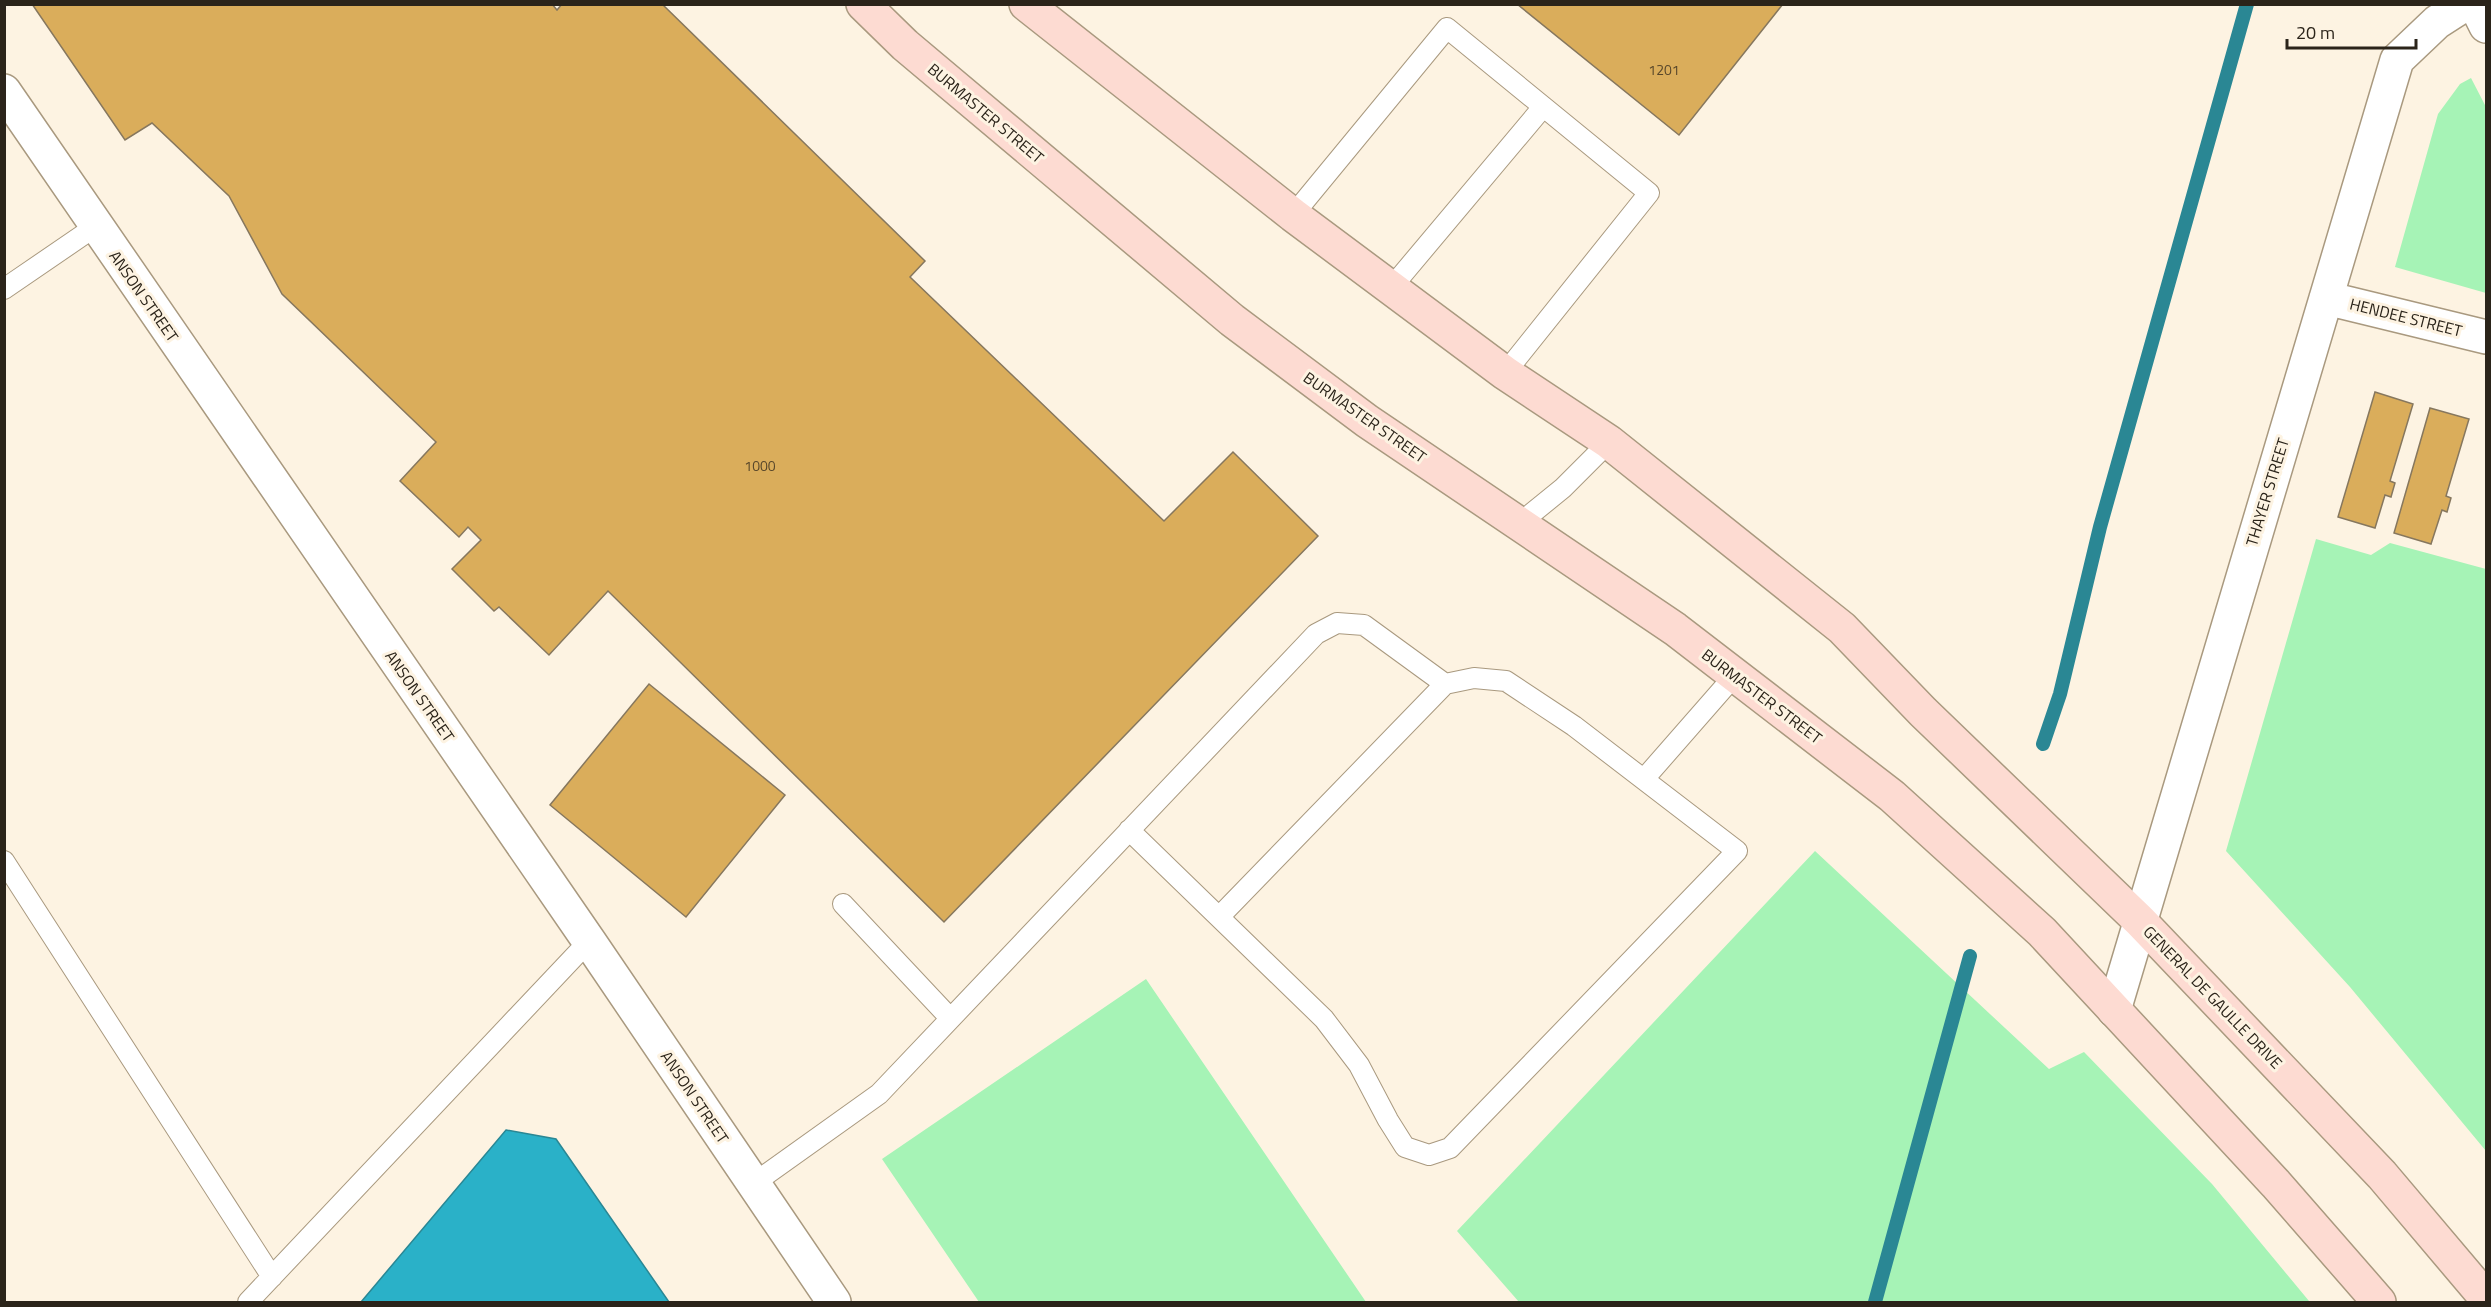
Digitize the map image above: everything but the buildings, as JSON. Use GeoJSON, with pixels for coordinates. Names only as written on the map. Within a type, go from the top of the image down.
{"type":"FeatureCollection","features":[{"type":"Feature","properties":{"kind":"main road","name":"BURMASTER STREET"},"geometry":{"type":"LineString","coordinates":[[863,4],[905,45],[1232,320],[1367,421],[1675,629],[1892,796],[2042,932],[2114,1010]]}},
{"type":"Feature","properties":{"kind":"main road"},"geometry":{"type":"LineString","coordinates":[[1026,4],[1293,215],[1505,373],[1609,442]]}},
{"type":"Feature","properties":{"kind":"main road","name":"GENERAL DE GAULLE DRIVE"},"geometry":{"type":"LineString","coordinates":[[1609,442],[1842,628],[1923,712],[2140,921],[2382,1175],[2487,1298]]}},
{"type":"Feature","properties":{"kind":"main road"},"geometry":{"type":"LineString","coordinates":[[2114,1010],[2276,1184],[2379,1302]]}},
{"type":"Feature","properties":{"kind":"street","name":"THAYER STREET"},"geometry":{"type":"LineString","coordinates":[[2114,1010],[2397,60],[2437,22],[2465,4]]}},
{"type":"Feature","properties":{"kind":"street"},"geometry":{"type":"LineString","coordinates":[[2475,4],[2487,26]]}},
{"type":"Feature","properties":{"kind":"street","name":"ANSON STREET"},"geometry":{"type":"LineString","coordinates":[[4,91],[589,941],[834,1302]]}},
{"type":"Feature","properties":{"kind":"street","name":"HENDEE STREET"},"geometry":{"type":"LineString","coordinates":[[2326,298],[2487,337]]}},
{"type":"Feature","properties":{"kind":"lane"},"geometry":{"type":"LineString","coordinates":[[1293,215],[1447,28],[1649,193],[1505,373]]}},
{"type":"Feature","properties":{"kind":"lane"},"geometry":{"type":"LineString","coordinates":[[1391,288],[1543,106]]}},
{"type":"Feature","properties":{"kind":"lane"},"geometry":{"type":"LineString","coordinates":[[4,289],[96,226]]}},
{"type":"Feature","properties":{"kind":"lane"},"geometry":{"type":"LineString","coordinates":[[1520,523],[1563,488],[1609,442]]}},
{"type":"Feature","properties":{"kind":"lane"},"geometry":{"type":"LineString","coordinates":[[753,1184],[879,1094],[1316,634],[1337,623],[1364,625],[1445,684]]}},
{"type":"Feature","properties":{"kind":"lane"},"geometry":{"type":"LineString","coordinates":[[1644,779],[1735,675]]}},
{"type":"Feature","properties":{"kind":"lane"},"geometry":{"type":"LineString","coordinates":[[1129,830],[1324,1019],[1359,1065],[1405,1147],[1429,1155],[1450,1148],[1737,850],[1575,726],[1506,681],[1474,678],[1445,684],[1219,917]]}},
{"type":"Feature","properties":{"kind":"lane"},"geometry":{"type":"LineString","coordinates":[[4,861],[272,1277]]}},
{"type":"Feature","properties":{"kind":"lane"},"geometry":{"type":"LineString","coordinates":[[843,904],[950,1018]]}},
{"type":"Feature","properties":{"kind":"lane"},"geometry":{"type":"LineString","coordinates":[[249,1302],[589,941]]}},
{"type":"Feature","properties":{"kind":"green space"},"geometry":{"type":"Polygon","coordinates":[[[2471,78],[2486,107],[2486,293],[2395,267],[2438,114],[2460,84],[2471,78]]]}},
{"type":"Feature","properties":{"kind":"green space"},"geometry":{"type":"Polygon","coordinates":[[[2316,539],[2371,555],[2390,543],[2486,569],[2486,1151],[2350,987],[2226,851],[2316,539]]]}},
{"type":"Feature","properties":{"kind":"green space"},"geometry":{"type":"Polygon","coordinates":[[[1815,851],[2049,1069],[2084,1052],[2212,1184],[2309,1301],[1519,1302],[1457,1231],[1815,851]]]}},
{"type":"Feature","properties":{"kind":"green space"},"geometry":{"type":"Polygon","coordinates":[[[1146,979],[1366,1302],[979,1302],[882,1159],[1146,979]]]}},
{"type":"Feature","properties":{"kind":"water"},"geometry":{"type":"Polygon","coordinates":[[[506,1130],[556,1139],[669,1302],[361,1302],[506,1130]]]}},
{"type":"Feature","properties":{"kind":"waterway"},"geometry":{"type":"LineString","coordinates":[[2043,744],[2060,694],[2100,527],[2247,4]]}},
{"type":"Feature","properties":{"kind":"waterway"},"geometry":{"type":"LineString","coordinates":[[1875,1302],[1970,956]]}}]}
